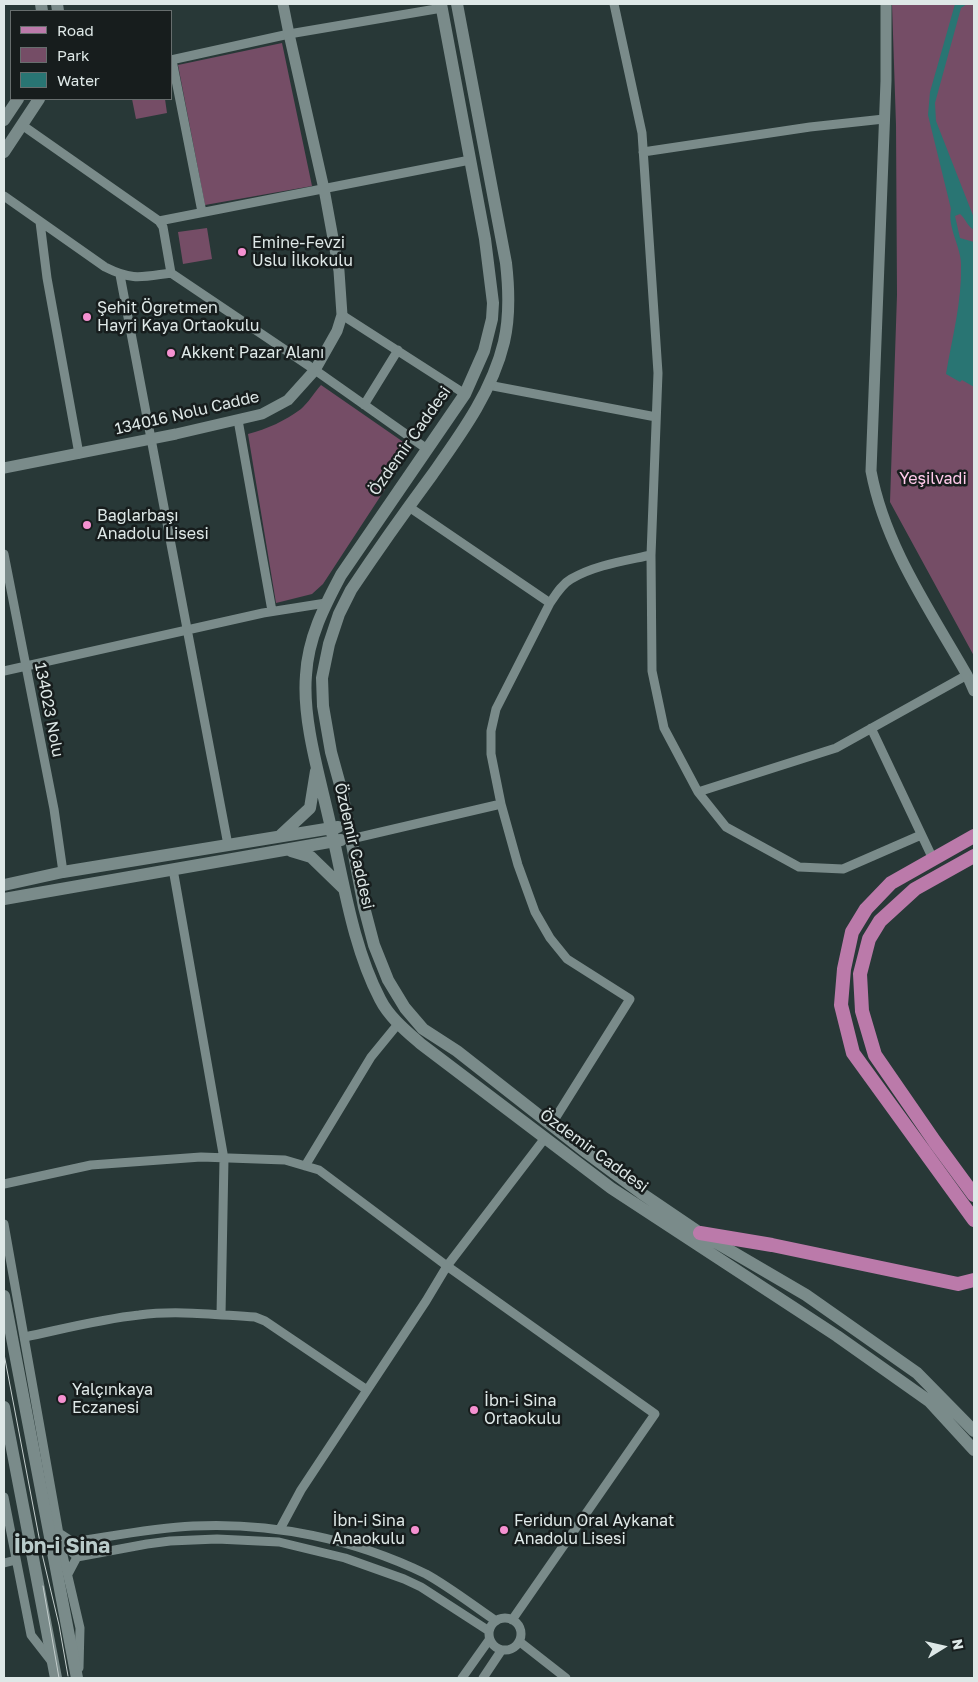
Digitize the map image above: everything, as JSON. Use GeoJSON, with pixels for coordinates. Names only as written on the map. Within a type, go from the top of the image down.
{"type":"FeatureCollection","features":[{"type":"Feature","properties":{"kind":"main road","name":"Özdemir Caddesi"},"geometry":{"type":"LineString","coordinates":[[457,4],[501,231],[508,278],[509,302],[504,342],[498,363],[472,418],[351,590],[339,614],[329,644],[322,678],[323,706],[364,907],[374,945],[388,980],[405,1008],[423,1029],[457,1051],[641,1193],[700,1233],[806,1295],[917,1373],[974,1431]]}},
{"type":"Feature","properties":{"kind":"main road","name":"Özdemir Caddesi"},"geometry":{"type":"LineString","coordinates":[[441,6],[485,240],[492,319],[484,352],[465,394],[341,575],[326,603],[312,640],[306,672],[306,708],[317,766],[344,889],[369,976],[381,1002],[398,1024],[421,1044],[611,1188],[837,1336],[929,1401],[974,1450]]}},
{"type":"Feature","properties":{"kind":"main road"},"geometry":{"type":"LineString","coordinates":[[4,117],[17,100]]}},
{"type":"Feature","properties":{"kind":"main road"},"geometry":{"type":"LineString","coordinates":[[4,152],[38,100]]}},
{"type":"Feature","properties":{"kind":"main road"},"geometry":{"type":"LineString","coordinates":[[279,836],[310,808],[317,766]]}},
{"type":"Feature","properties":{"kind":"main road"},"geometry":{"type":"LineString","coordinates":[[4,885],[63,872],[348,825]]}},
{"type":"Feature","properties":{"kind":"main road"},"geometry":{"type":"LineString","coordinates":[[974,836],[890,883],[866,909],[852,932],[844,968],[841,1005],[854,1053],[974,1220]]}},
{"type":"Feature","properties":{"kind":"main road"},"geometry":{"type":"LineString","coordinates":[[4,899],[351,838]]}},
{"type":"Feature","properties":{"kind":"main road"},"geometry":{"type":"LineString","coordinates":[[288,850],[311,857],[344,889]]}},
{"type":"Feature","properties":{"kind":"main road"},"geometry":{"type":"LineString","coordinates":[[974,856],[915,889],[880,920],[869,938],[860,974],[862,1012],[875,1055],[934,1142],[974,1195]]}},
{"type":"Feature","properties":{"kind":"main road"},"geometry":{"type":"LineString","coordinates":[[700,1233],[772,1245],[958,1284],[974,1280]]}},
{"type":"Feature","properties":{"kind":"main road"},"geometry":{"type":"LineString","coordinates":[[4,1296],[78,1678]]}},
{"type":"Feature","properties":{"kind":"main road"},"geometry":{"type":"LineString","coordinates":[[4,1407],[56,1678]]}},
{"type":"Feature","properties":{"kind":"street","name":"134016 Nolu Cadde"},"geometry":{"type":"LineString","coordinates":[[4,468],[152,439],[262,414],[288,400],[315,370],[337,331],[342,315],[340,272],[283,4]]}},
{"type":"Feature","properties":{"kind":"street"},"geometry":{"type":"LineString","coordinates":[[614,4],[642,133],[658,374],[651,555],[652,671],[664,728],[698,792],[726,827],[799,867],[843,869],[921,834]]}},
{"type":"Feature","properties":{"kind":"street"},"geometry":{"type":"LineString","coordinates":[[886,4],[884,119],[871,471],[879,506],[904,565],[967,675],[974,692]]}},
{"type":"Feature","properties":{"kind":"street"},"geometry":{"type":"LineString","coordinates":[[202,212],[172,60],[289,34],[441,6]]}},
{"type":"Feature","properties":{"kind":"street"},"geometry":{"type":"LineString","coordinates":[[643,152],[810,127],[884,119]]}},
{"type":"Feature","properties":{"kind":"street"},"geometry":{"type":"LineString","coordinates":[[22,125],[159,221],[165,233],[171,273]]}},
{"type":"Feature","properties":{"kind":"street"},"geometry":{"type":"LineString","coordinates":[[159,221],[470,160]]}},
{"type":"Feature","properties":{"kind":"street"},"geometry":{"type":"LineString","coordinates":[[4,196],[105,267],[120,274],[136,278],[171,273],[315,370],[427,449]]}},
{"type":"Feature","properties":{"kind":"street"},"geometry":{"type":"LineString","coordinates":[[40,222],[46,278],[79,454]]}},
{"type":"Feature","properties":{"kind":"street"},"geometry":{"type":"LineString","coordinates":[[120,274],[228,845]]}},
{"type":"Feature","properties":{"kind":"street"},"geometry":{"type":"LineString","coordinates":[[342,315],[465,394]]}},
{"type":"Feature","properties":{"kind":"street"},"geometry":{"type":"LineString","coordinates":[[364,405],[398,350]]}},
{"type":"Feature","properties":{"kind":"street"},"geometry":{"type":"LineString","coordinates":[[488,385],[656,417]]}},
{"type":"Feature","properties":{"kind":"street"},"geometry":{"type":"LineString","coordinates":[[238,420],[272,611]]}},
{"type":"Feature","properties":{"kind":"street"},"geometry":{"type":"LineString","coordinates":[[409,507],[550,602]]}},
{"type":"Feature","properties":{"kind":"street","name":"134023 Nolu"},"geometry":{"type":"LineString","coordinates":[[4,554],[54,809],[63,872]]}},
{"type":"Feature","properties":{"kind":"street"},"geometry":{"type":"LineString","coordinates":[[551,1125],[630,999],[567,959],[550,938],[533,906],[518,865],[501,804],[491,754],[491,731],[496,709],[550,602],[559,590],[570,579],[608,565],[651,555]]}},
{"type":"Feature","properties":{"kind":"street"},"geometry":{"type":"LineString","coordinates":[[4,670],[272,611],[326,603]]}},
{"type":"Feature","properties":{"kind":"street"},"geometry":{"type":"LineString","coordinates":[[698,792],[836,748],[967,675]]}},
{"type":"Feature","properties":{"kind":"street"},"geometry":{"type":"LineString","coordinates":[[871,728],[933,859]]}},
{"type":"Feature","properties":{"kind":"street"},"geometry":{"type":"LineString","coordinates":[[351,838],[501,804]]}},
{"type":"Feature","properties":{"kind":"street"},"geometry":{"type":"LineString","coordinates":[[173,869],[224,1159],[220,1316]]}},
{"type":"Feature","properties":{"kind":"street"},"geometry":{"type":"LineString","coordinates":[[305,1166],[371,1057],[398,1024]]}},
{"type":"Feature","properties":{"kind":"street"},"geometry":{"type":"LineString","coordinates":[[280,1529],[301,1490],[447,1266],[545,1138]]}},
{"type":"Feature","properties":{"kind":"street"},"geometry":{"type":"LineString","coordinates":[[4,1184],[90,1166],[201,1157],[285,1160],[319,1170],[447,1266],[655,1414],[512,1620]]}},
{"type":"Feature","properties":{"kind":"street"},"geometry":{"type":"LineString","coordinates":[[4,1224],[59,1533],[80,1628],[78,1678]]}},
{"type":"Feature","properties":{"kind":"street"},"geometry":{"type":"LineString","coordinates":[[25,1337],[140,1314],[255,1317],[265,1321],[367,1390]]}},
{"type":"Feature","properties":{"kind":"street"},"geometry":{"type":"LineString","coordinates":[[4,1497],[31,1636],[53,1663]]}},
{"type":"Feature","properties":{"kind":"street"},"geometry":{"type":"LineString","coordinates":[[59,1533],[72,1542],[185,1527],[238,1526],[280,1529],[349,1545],[428,1575],[496,1620],[504,1618],[512,1620],[520,1629],[520,1642],[510,1650],[501,1651],[494,1647],[489,1635],[421,1587],[345,1558],[278,1542],[238,1539],[186,1540],[146,1544],[78,1557],[68,1574]]}},
{"type":"Feature","properties":{"kind":"street"},"geometry":{"type":"LineString","coordinates":[[72,1542],[71,1551],[78,1557]]}},
{"type":"Feature","properties":{"kind":"street"},"geometry":{"type":"LineString","coordinates":[[4,1563],[16,1560]]}},
{"type":"Feature","properties":{"kind":"street"},"geometry":{"type":"LineString","coordinates":[[462,1678],[489,1635],[496,1620]]}},
{"type":"Feature","properties":{"kind":"street"},"geometry":{"type":"LineString","coordinates":[[520,1642],[566,1678]]}},
{"type":"Feature","properties":{"kind":"street"},"geometry":{"type":"LineString","coordinates":[[483,1678],[501,1651]]}},
{"type":"Feature","properties":{"kind":"green space","name":"Yeşilvadi"},"geometry":{"type":"Polygon","coordinates":[[[892,4],[974,4],[974,656],[890,502],[897,295],[896,125],[892,4]]]}},
{"type":"Feature","properties":{"kind":"green space"},"geometry":{"type":"Polygon","coordinates":[[[282,43],[312,186],[205,205],[178,65],[282,43]]]}},
{"type":"Feature","properties":{"kind":"green space"},"geometry":{"type":"Polygon","coordinates":[[[132,100],[165,100],[167,113],[136,119],[132,100]]]}},
{"type":"Feature","properties":{"kind":"green space"},"geometry":{"type":"Polygon","coordinates":[[[207,228],[212,259],[183,264],[178,232],[207,228]]]}},
{"type":"Feature","properties":{"kind":"green space"},"geometry":{"type":"Polygon","coordinates":[[[321,385],[412,448],[323,584],[312,594],[276,603],[248,434],[276,424],[304,407],[321,385]]]}},
{"type":"Feature","properties":{"kind":"water"},"geometry":{"type":"Polygon","coordinates":[[[955,4],[967,4],[961,8],[935,103],[936,121],[974,218],[974,230],[960,214],[955,216],[960,238],[974,242],[974,387],[946,374],[958,306],[961,265],[959,251],[952,230],[951,209],[928,115],[930,92],[955,4]]]}},
{"type":"Feature","properties":{"kind":"tram line"},"geometry":{"type":"LineString","coordinates":[[4,1354],[43,1558],[59,1625],[68,1676]]}},
{"type":"Feature","properties":{"kind":"tram line"},"geometry":{"type":"LineString","coordinates":[[43,1586],[59,1678]]}},
{"type":"Feature","properties":{"kind":"place","name":"Emine-Fevzi Uslu İlkokulu"},"geometry":{"type":"Point","coordinates":[242,252]}},
{"type":"Feature","properties":{"kind":"place","name":"Şehit Öğretmen Hayri Kaya Ortaokulu"},"geometry":{"type":"Point","coordinates":[87,317]}},
{"type":"Feature","properties":{"kind":"place","name":"Akkent Pazar Alanı"},"geometry":{"type":"Point","coordinates":[171,353]}},
{"type":"Feature","properties":{"kind":"place","name":"Bağlarbaşı Anadolu Lisesi"},"geometry":{"type":"Point","coordinates":[87,525]}},
{"type":"Feature","properties":{"kind":"place","name":"Yalçınkaya Eczanesi"},"geometry":{"type":"Point","coordinates":[62,1399]}},
{"type":"Feature","properties":{"kind":"place","name":"İbn-i Sina Ortaokulu"},"geometry":{"type":"Point","coordinates":[474,1410]}},
{"type":"Feature","properties":{"kind":"place","name":"İbn-i Sina Anaokulu"},"geometry":{"type":"Point","coordinates":[415,1530]}},
{"type":"Feature","properties":{"kind":"place","name":"Feridun Oral Aykanat Anadolu Lisesi"},"geometry":{"type":"Point","coordinates":[504,1530]}},
{"type":"Feature","properties":{"kind":"district","name":"İbn-i Sina"},"geometry":{"type":"Point","coordinates":[62,1546]}}]}
